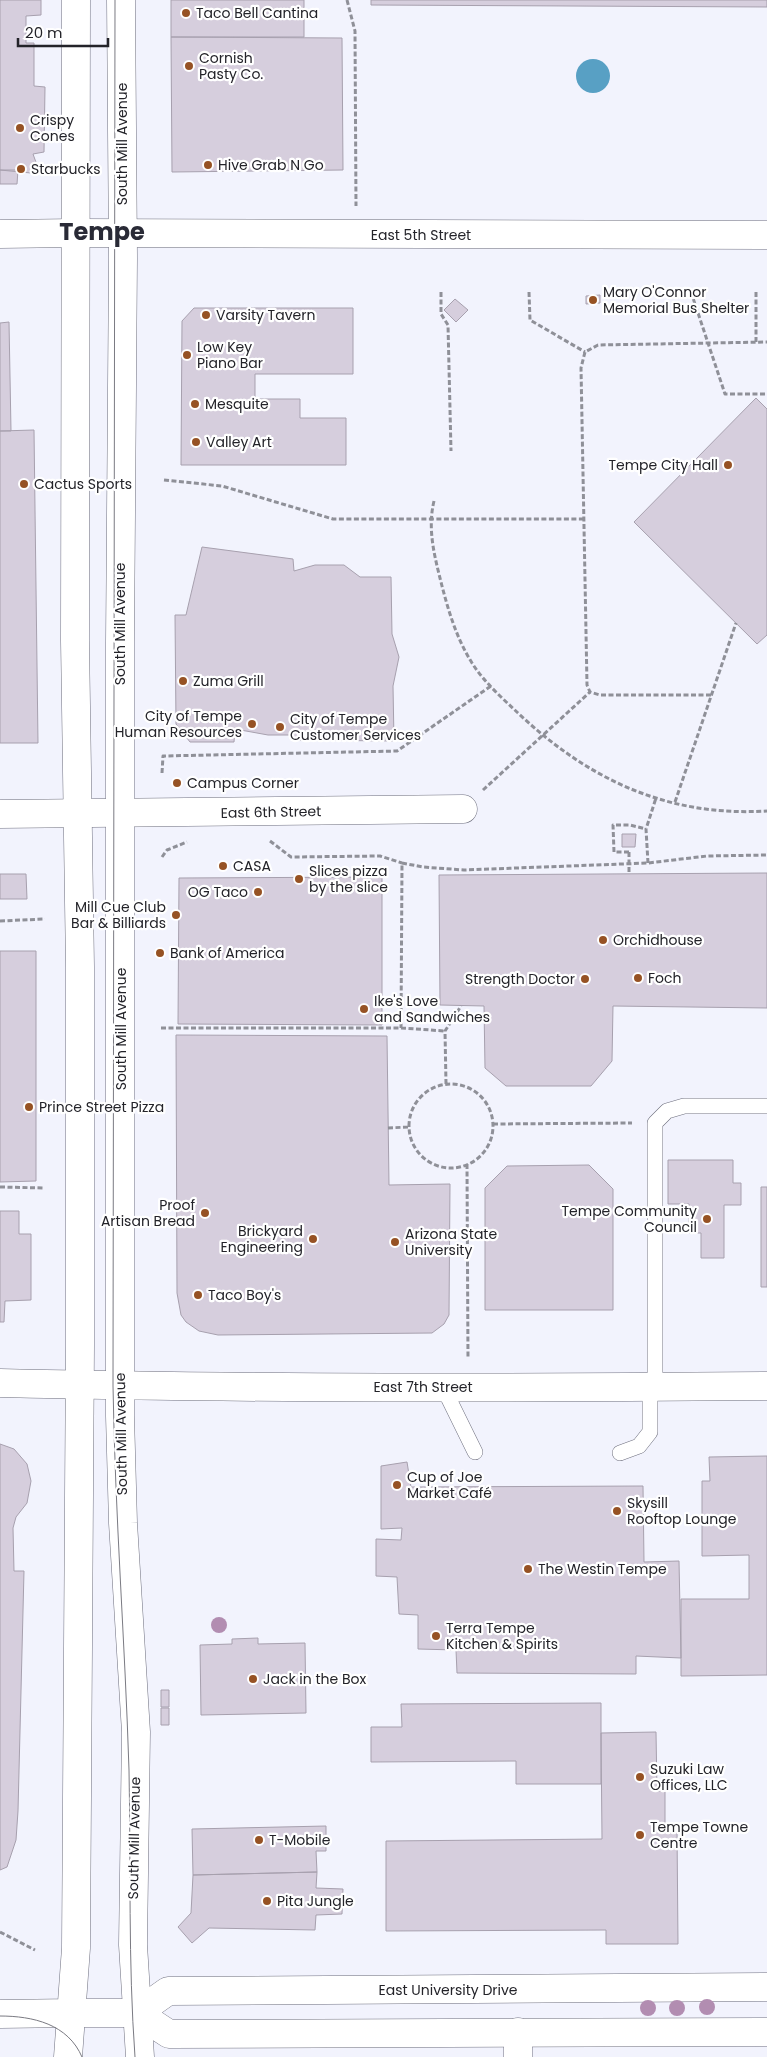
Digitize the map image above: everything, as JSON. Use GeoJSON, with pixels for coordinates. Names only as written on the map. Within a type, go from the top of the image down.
{"type":"FeatureCollection","features":[{"type":"Feature","properties":{"kind":"main road"},"geometry":{"type":"LineString","coordinates":[[68,2057],[76,1948],[80,1385],[79,813],[75,641],[76,0]]}},
{"type":"Feature","properties":{"kind":"main road","name":"South Mill Avenue"},"geometry":{"type":"LineString","coordinates":[[121,0],[123,234],[120,642],[121,1386],[123,1523],[136,1732],[133,1945],[140,2057]]}},
{"type":"Feature","properties":{"kind":"main road","name":"East 5th Street"},"geometry":{"type":"LineString","coordinates":[[0,234],[767,235]]}},
{"type":"Feature","properties":{"kind":"main road","name":"East 6th Street"},"geometry":{"type":"LineString","coordinates":[[0,814],[462,809]]}},
{"type":"Feature","properties":{"kind":"main road","name":"East 7th Street"},"geometry":{"type":"LineString","coordinates":[[0,1382],[121,1386],[767,1386]]}},
{"type":"Feature","properties":{"kind":"main road","name":"East University Drive"},"geometry":{"type":"LineString","coordinates":[[137,2013],[168,1991],[767,1987]]}},
{"type":"Feature","properties":{"kind":"main road"},"geometry":{"type":"LineString","coordinates":[[0,2014],[137,2013],[169,2034],[518,2044],[767,2032]]}},
{"type":"Feature","properties":{"kind":"lane"},"geometry":{"type":"LineString","coordinates":[[650,1452],[655,1123],[667,1111],[684,1106],[767,1106]]}},
{"type":"Feature","properties":{"kind":"lane"},"geometry":{"type":"LineString","coordinates":[[456,1387],[476,1452]]}},
{"type":"Feature","properties":{"kind":"lane"},"geometry":{"type":"LineString","coordinates":[[620,1453],[639,1446],[650,1432]]}},
{"type":"Feature","properties":{"kind":"path"},"geometry":{"type":"LineString","coordinates":[[347,0],[355,31],[356,235]]}},
{"type":"Feature","properties":{"kind":"path"},"geometry":{"type":"LineString","coordinates":[[441,292],[441,314],[448,325],[451,451]]}},
{"type":"Feature","properties":{"kind":"path"},"geometry":{"type":"LineString","coordinates":[[529,292],[530,320],[585,352]]}},
{"type":"Feature","properties":{"kind":"path"},"geometry":{"type":"LineString","coordinates":[[691,292],[725,394],[767,394]]}},
{"type":"Feature","properties":{"kind":"path"},"geometry":{"type":"LineString","coordinates":[[756,292],[756,342]]}},
{"type":"Feature","properties":{"kind":"path"},"geometry":{"type":"LineString","coordinates":[[590,692],[587,685],[581,368],[585,352],[598,345],[767,342]]}},
{"type":"Feature","properties":{"kind":"path"},"geometry":{"type":"LineString","coordinates":[[164,480],[222,486],[334,519],[585,519]]}},
{"type":"Feature","properties":{"kind":"path"},"geometry":{"type":"LineString","coordinates":[[434,501],[430,519],[434,556],[450,618],[472,663],[491,686],[543,736],[580,764],[619,785],[656,798],[712,810],[767,811]]}},
{"type":"Feature","properties":{"kind":"path"},"geometry":{"type":"LineString","coordinates":[[675,802],[736,623]]}},
{"type":"Feature","properties":{"kind":"path"},"geometry":{"type":"LineString","coordinates":[[162,773],[164,756],[396,751],[491,686]]}},
{"type":"Feature","properties":{"kind":"path"},"geometry":{"type":"LineString","coordinates":[[590,692],[600,695],[712,696]]}},
{"type":"Feature","properties":{"kind":"path"},"geometry":{"type":"LineString","coordinates":[[462,809],[590,692]]}},
{"type":"Feature","properties":{"kind":"path"},"geometry":{"type":"LineString","coordinates":[[648,863],[646,829],[656,798]]}},
{"type":"Feature","properties":{"kind":"path"},"geometry":{"type":"LineString","coordinates":[[629,874],[629,852],[614,852],[613,825],[630,825],[646,829]]}},
{"type":"Feature","properties":{"kind":"path"},"geometry":{"type":"LineString","coordinates":[[162,857],[167,850],[190,841]]}},
{"type":"Feature","properties":{"kind":"path"},"geometry":{"type":"LineString","coordinates":[[261,841],[270,841],[291,857],[380,856],[423,867],[464,870],[648,863],[707,856],[767,855]]}},
{"type":"Feature","properties":{"kind":"path"},"geometry":{"type":"LineString","coordinates":[[401,1028],[402,863]]}},
{"type":"Feature","properties":{"kind":"path"},"geometry":{"type":"LineString","coordinates":[[0,921],[45,919]]}},
{"type":"Feature","properties":{"kind":"path"},"geometry":{"type":"LineString","coordinates":[[446,1084],[445,1031],[461,1006]]}},
{"type":"Feature","properties":{"kind":"path"},"geometry":{"type":"LineString","coordinates":[[161,1028],[401,1028],[445,1031]]}},
{"type":"Feature","properties":{"kind":"path"},"geometry":{"type":"LineString","coordinates":[[446,1084],[460,1084],[483,1098],[490,1110],[493,1124],[492,1136],[478,1158],[454,1168],[440,1166],[428,1161],[418,1152],[411,1140],[408,1127],[410,1115],[415,1104],[434,1087],[446,1084]]}},
{"type":"Feature","properties":{"kind":"path"},"geometry":{"type":"LineString","coordinates":[[493,1124],[655,1123]]}},
{"type":"Feature","properties":{"kind":"path"},"geometry":{"type":"LineString","coordinates":[[388,1128],[408,1127]]}},
{"type":"Feature","properties":{"kind":"path"},"geometry":{"type":"LineString","coordinates":[[456,1387],[467,1164]]}},
{"type":"Feature","properties":{"kind":"path"},"geometry":{"type":"LineString","coordinates":[[0,1188],[44,1188]]}},
{"type":"Feature","properties":{"kind":"path"},"geometry":{"type":"LineString","coordinates":[[0,1932],[35,1950]]}},
{"type":"Feature","properties":{"kind":"water"},"geometry":{"type":"Polygon","coordinates":[[[593,59],[605,64],[610,76],[605,88],[593,93],[581,88],[576,76],[581,64],[593,59]]]}},
{"type":"Feature","properties":{"kind":"building"},"geometry":{"type":"Polygon","coordinates":[[[0,0],[41,0],[41,15],[26,16],[26,43],[34,43],[34,86],[45,87],[44,152],[33,154],[37,165],[31,173],[0,170],[0,0]]]}},
{"type":"Feature","properties":{"kind":"building"},"geometry":{"type":"Polygon","coordinates":[[[171,0],[304,0],[304,37],[171,37],[171,0]]]}},
{"type":"Feature","properties":{"kind":"building"},"geometry":{"type":"Polygon","coordinates":[[[371,0],[767,0],[767,7],[371,5],[371,0]]]}},
{"type":"Feature","properties":{"kind":"building"},"geometry":{"type":"Polygon","coordinates":[[[171,37],[342,38],[343,170],[172,172],[171,37]]]}},
{"type":"Feature","properties":{"kind":"building"},"geometry":{"type":"Polygon","coordinates":[[[0,170],[18,170],[17,184],[0,184],[0,170]]]}},
{"type":"Feature","properties":{"kind":"building","name":"Mary O'Connor Memorial Bus Shelter"},"geometry":{"type":"Polygon","coordinates":[[[600,295],[600,303],[586,304],[586,296],[600,295]]]}},
{"type":"Feature","properties":{"kind":"building"},"geometry":{"type":"Polygon","coordinates":[[[455,299],[468,310],[456,322],[444,310],[455,299]]]}},
{"type":"Feature","properties":{"kind":"building"},"geometry":{"type":"Polygon","coordinates":[[[194,308],[353,308],[353,374],[255,374],[255,399],[300,399],[300,418],[346,418],[346,465],[181,465],[182,321],[194,308]]]}},
{"type":"Feature","properties":{"kind":"building"},"geometry":{"type":"Polygon","coordinates":[[[9,322],[11,431],[0,431],[0,323],[9,322]]]}},
{"type":"Feature","properties":{"kind":"building","name":"Tempe City Hall"},"geometry":{"type":"Polygon","coordinates":[[[756,398],[767,409],[767,635],[757,644],[634,522],[756,398]]]}},
{"type":"Feature","properties":{"kind":"building"},"geometry":{"type":"Polygon","coordinates":[[[34,430],[38,743],[0,743],[0,431],[34,430]]]}},
{"type":"Feature","properties":{"kind":"building"},"geometry":{"type":"Polygon","coordinates":[[[202,547],[293,559],[294,571],[315,565],[344,565],[360,577],[391,577],[392,634],[399,657],[393,686],[394,741],[292,740],[292,735],[268,735],[235,729],[234,742],[190,742],[176,724],[175,615],[186,615],[202,547]]]}},
{"type":"Feature","properties":{"kind":"building"},"geometry":{"type":"Polygon","coordinates":[[[622,834],[636,834],[635,847],[622,847],[622,834]]]}},
{"type":"Feature","properties":{"kind":"building","name":"Orchidhouse"},"geometry":{"type":"Polygon","coordinates":[[[767,873],[767,1008],[613,1006],[612,1061],[591,1086],[506,1086],[485,1068],[484,1006],[440,1005],[439,875],[767,873]]]}},
{"type":"Feature","properties":{"kind":"building"},"geometry":{"type":"Polygon","coordinates":[[[0,874],[26,874],[27,899],[0,899],[0,874]]]}},
{"type":"Feature","properties":{"kind":"building"},"geometry":{"type":"Polygon","coordinates":[[[382,877],[382,1025],[178,1024],[179,878],[382,877]]]}},
{"type":"Feature","properties":{"kind":"building"},"geometry":{"type":"Polygon","coordinates":[[[0,951],[36,951],[36,1181],[0,1182],[0,951]]]}},
{"type":"Feature","properties":{"kind":"building","name":"Brickyard Engineering"},"geometry":{"type":"Polygon","coordinates":[[[176,1035],[387,1036],[389,1185],[450,1184],[449,1315],[444,1324],[432,1333],[218,1335],[199,1331],[186,1322],[181,1315],[177,1293],[176,1035]]]}},
{"type":"Feature","properties":{"kind":"building","name":"Tempe Community Council"},"geometry":{"type":"Polygon","coordinates":[[[668,1160],[733,1160],[733,1183],[741,1183],[741,1205],[724,1205],[724,1258],[701,1258],[701,1233],[689,1233],[689,1204],[668,1204],[668,1160]]]}},
{"type":"Feature","properties":{"kind":"building"},"geometry":{"type":"Polygon","coordinates":[[[589,1165],[613,1189],[613,1310],[485,1310],[485,1188],[507,1166],[589,1165]]]}},
{"type":"Feature","properties":{"kind":"building"},"geometry":{"type":"Polygon","coordinates":[[[761,1187],[767,1187],[767,1287],[761,1287],[761,1187]]]}},
{"type":"Feature","properties":{"kind":"building"},"geometry":{"type":"Polygon","coordinates":[[[0,1211],[19,1211],[19,1234],[31,1234],[31,1300],[5,1301],[4,1322],[0,1322],[0,1211]]]}},
{"type":"Feature","properties":{"kind":"building"},"geometry":{"type":"Polygon","coordinates":[[[0,1444],[14,1449],[27,1464],[31,1481],[27,1503],[16,1517],[13,1528],[14,1571],[24,1571],[18,1811],[16,1840],[7,1867],[0,1870],[0,1444]]]}},
{"type":"Feature","properties":{"kind":"building"},"geometry":{"type":"Polygon","coordinates":[[[767,1456],[767,1675],[681,1676],[681,1599],[749,1599],[749,1555],[702,1556],[702,1481],[710,1481],[709,1457],[767,1456]]]}},
{"type":"Feature","properties":{"kind":"building","name":"The Westin Tempe"},"geometry":{"type":"Polygon","coordinates":[[[407,1462],[411,1487],[643,1486],[644,1562],[679,1561],[681,1658],[636,1656],[636,1674],[457,1673],[456,1650],[418,1649],[418,1615],[399,1614],[397,1577],[376,1576],[376,1539],[401,1540],[402,1528],[381,1529],[381,1466],[407,1462]]]}},
{"type":"Feature","properties":{"kind":"building","name":"Jack in the Box"},"geometry":{"type":"Polygon","coordinates":[[[258,1638],[258,1644],[305,1643],[306,1713],[201,1715],[200,1645],[232,1644],[232,1639],[258,1638]]]}},
{"type":"Feature","properties":{"kind":"building"},"geometry":{"type":"Polygon","coordinates":[[[161,1690],[169,1690],[169,1707],[161,1707],[161,1690]]]}},
{"type":"Feature","properties":{"kind":"building"},"geometry":{"type":"Polygon","coordinates":[[[601,1703],[601,1784],[516,1784],[516,1761],[371,1762],[371,1727],[402,1727],[401,1704],[601,1703]]]}},
{"type":"Feature","properties":{"kind":"building"},"geometry":{"type":"Polygon","coordinates":[[[161,1708],[169,1708],[169,1725],[161,1725],[161,1708]]]}},
{"type":"Feature","properties":{"kind":"building","name":"Tempe Towne Centre"},"geometry":{"type":"Polygon","coordinates":[[[656,1732],[657,1791],[665,1791],[665,1831],[677,1830],[678,1944],[606,1944],[606,1930],[386,1931],[386,1841],[602,1839],[601,1733],[656,1732]]]}},
{"type":"Feature","properties":{"kind":"building","name":"T-Mobile"},"geometry":{"type":"Polygon","coordinates":[[[326,1826],[326,1851],[316,1851],[317,1872],[193,1875],[192,1829],[326,1826]]]}},
{"type":"Feature","properties":{"kind":"building","name":"Pita Jungle"},"geometry":{"type":"Polygon","coordinates":[[[317,1872],[316,1888],[343,1889],[342,1914],[316,1915],[315,1930],[209,1928],[192,1943],[178,1927],[191,1913],[193,1875],[317,1872]]]}},
{"type":"Feature","properties":{"kind":"tram line"},"geometry":{"type":"LineString","coordinates":[[115,0],[113,1386],[129,1770],[131,1949],[135,2057]]}},
{"type":"Feature","properties":{"kind":"tram line"},"geometry":{"type":"LineString","coordinates":[[0,2016],[25,2018],[48,2024],[68,2037],[82,2057]]}},
{"type":"Feature","properties":{"kind":"place","name":"Taco Bell Cantina"},"geometry":{"type":"Point","coordinates":[186,13]}},
{"type":"Feature","properties":{"kind":"place","name":"Cornish Pasty Co."},"geometry":{"type":"Point","coordinates":[189,66]}},
{"type":"Feature","properties":{"kind":"place","name":"Crispy Cones"},"geometry":{"type":"Point","coordinates":[20,128]}},
{"type":"Feature","properties":{"kind":"place","name":"Hive Grab N Go"},"geometry":{"type":"Point","coordinates":[208,165]}},
{"type":"Feature","properties":{"kind":"place","name":"Starbucks"},"geometry":{"type":"Point","coordinates":[21,169]}},
{"type":"Feature","properties":{"kind":"place","name":"Mary O'Connor Memorial Bus Shelter"},"geometry":{"type":"Point","coordinates":[593,300]}},
{"type":"Feature","properties":{"kind":"place","name":"Varsity Tavern"},"geometry":{"type":"Point","coordinates":[206,315]}},
{"type":"Feature","properties":{"kind":"place","name":"Low Key Piano Bar"},"geometry":{"type":"Point","coordinates":[187,355]}},
{"type":"Feature","properties":{"kind":"place","name":"Mesquite"},"geometry":{"type":"Point","coordinates":[195,404]}},
{"type":"Feature","properties":{"kind":"place","name":"Valley Art"},"geometry":{"type":"Point","coordinates":[196,442]}},
{"type":"Feature","properties":{"kind":"place","name":"Tempe City Hall"},"geometry":{"type":"Point","coordinates":[728,465]}},
{"type":"Feature","properties":{"kind":"place","name":"Cactus Sports"},"geometry":{"type":"Point","coordinates":[24,484]}},
{"type":"Feature","properties":{"kind":"place","name":"Zuma Grill"},"geometry":{"type":"Point","coordinates":[183,681]}},
{"type":"Feature","properties":{"kind":"place","name":"City of Tempe Human Resources"},"geometry":{"type":"Point","coordinates":[252,724]}},
{"type":"Feature","properties":{"kind":"place","name":"City of Tempe Customer Services"},"geometry":{"type":"Point","coordinates":[280,727]}},
{"type":"Feature","properties":{"kind":"place","name":"Campus Corner"},"geometry":{"type":"Point","coordinates":[177,783]}},
{"type":"Feature","properties":{"kind":"place","name":"CASA"},"geometry":{"type":"Point","coordinates":[223,866]}},
{"type":"Feature","properties":{"kind":"place","name":"Slices pizza by the slice"},"geometry":{"type":"Point","coordinates":[299,879]}},
{"type":"Feature","properties":{"kind":"place","name":"OG Taco"},"geometry":{"type":"Point","coordinates":[258,892]}},
{"type":"Feature","properties":{"kind":"place","name":"Mill Cue Club Bar & Billiards"},"geometry":{"type":"Point","coordinates":[176,915]}},
{"type":"Feature","properties":{"kind":"place","name":"Orchidhouse"},"geometry":{"type":"Point","coordinates":[603,940]}},
{"type":"Feature","properties":{"kind":"place","name":"Bank of America"},"geometry":{"type":"Point","coordinates":[160,953]}},
{"type":"Feature","properties":{"kind":"place","name":"Foch"},"geometry":{"type":"Point","coordinates":[638,978]}},
{"type":"Feature","properties":{"kind":"place","name":"Strength Doctor"},"geometry":{"type":"Point","coordinates":[585,979]}},
{"type":"Feature","properties":{"kind":"place","name":"Ike's Love and Sandwiches"},"geometry":{"type":"Point","coordinates":[364,1009]}},
{"type":"Feature","properties":{"kind":"place","name":"Prince Street Pizza"},"geometry":{"type":"Point","coordinates":[29,1107]}},
{"type":"Feature","properties":{"kind":"place","name":"Proof Artisan Bread"},"geometry":{"type":"Point","coordinates":[205,1213]}},
{"type":"Feature","properties":{"kind":"place","name":"Tempe Community Council"},"geometry":{"type":"Point","coordinates":[707,1219]}},
{"type":"Feature","properties":{"kind":"place","name":"Brickyard Engineering"},"geometry":{"type":"Point","coordinates":[313,1239]}},
{"type":"Feature","properties":{"kind":"place","name":"Arizona State University"},"geometry":{"type":"Point","coordinates":[395,1242]}},
{"type":"Feature","properties":{"kind":"place","name":"Taco Boy's"},"geometry":{"type":"Point","coordinates":[198,1295]}},
{"type":"Feature","properties":{"kind":"place","name":"Cup of Joe Market Café"},"geometry":{"type":"Point","coordinates":[397,1485]}},
{"type":"Feature","properties":{"kind":"place","name":"Skysill Rooftop Lounge"},"geometry":{"type":"Point","coordinates":[617,1511]}},
{"type":"Feature","properties":{"kind":"place","name":"The Westin Tempe"},"geometry":{"type":"Point","coordinates":[528,1569]}},
{"type":"Feature","properties":{"kind":"place","name":"Terra Tempe Kitchen & Spirits"},"geometry":{"type":"Point","coordinates":[436,1636]}},
{"type":"Feature","properties":{"kind":"place","name":"Jack in the Box"},"geometry":{"type":"Point","coordinates":[253,1679]}},
{"type":"Feature","properties":{"kind":"place","name":"Suzuki Law Offices, LLC"},"geometry":{"type":"Point","coordinates":[640,1777]}},
{"type":"Feature","properties":{"kind":"place","name":"Tempe Towne Centre"},"geometry":{"type":"Point","coordinates":[640,1835]}},
{"type":"Feature","properties":{"kind":"place","name":"T-Mobile"},"geometry":{"type":"Point","coordinates":[259,1840]}},
{"type":"Feature","properties":{"kind":"place","name":"Pita Jungle"},"geometry":{"type":"Point","coordinates":[267,1901]}},
{"type":"Feature","properties":{"kind":"district","name":"Tempe"},"geometry":{"type":"Point","coordinates":[102,232]}}]}
